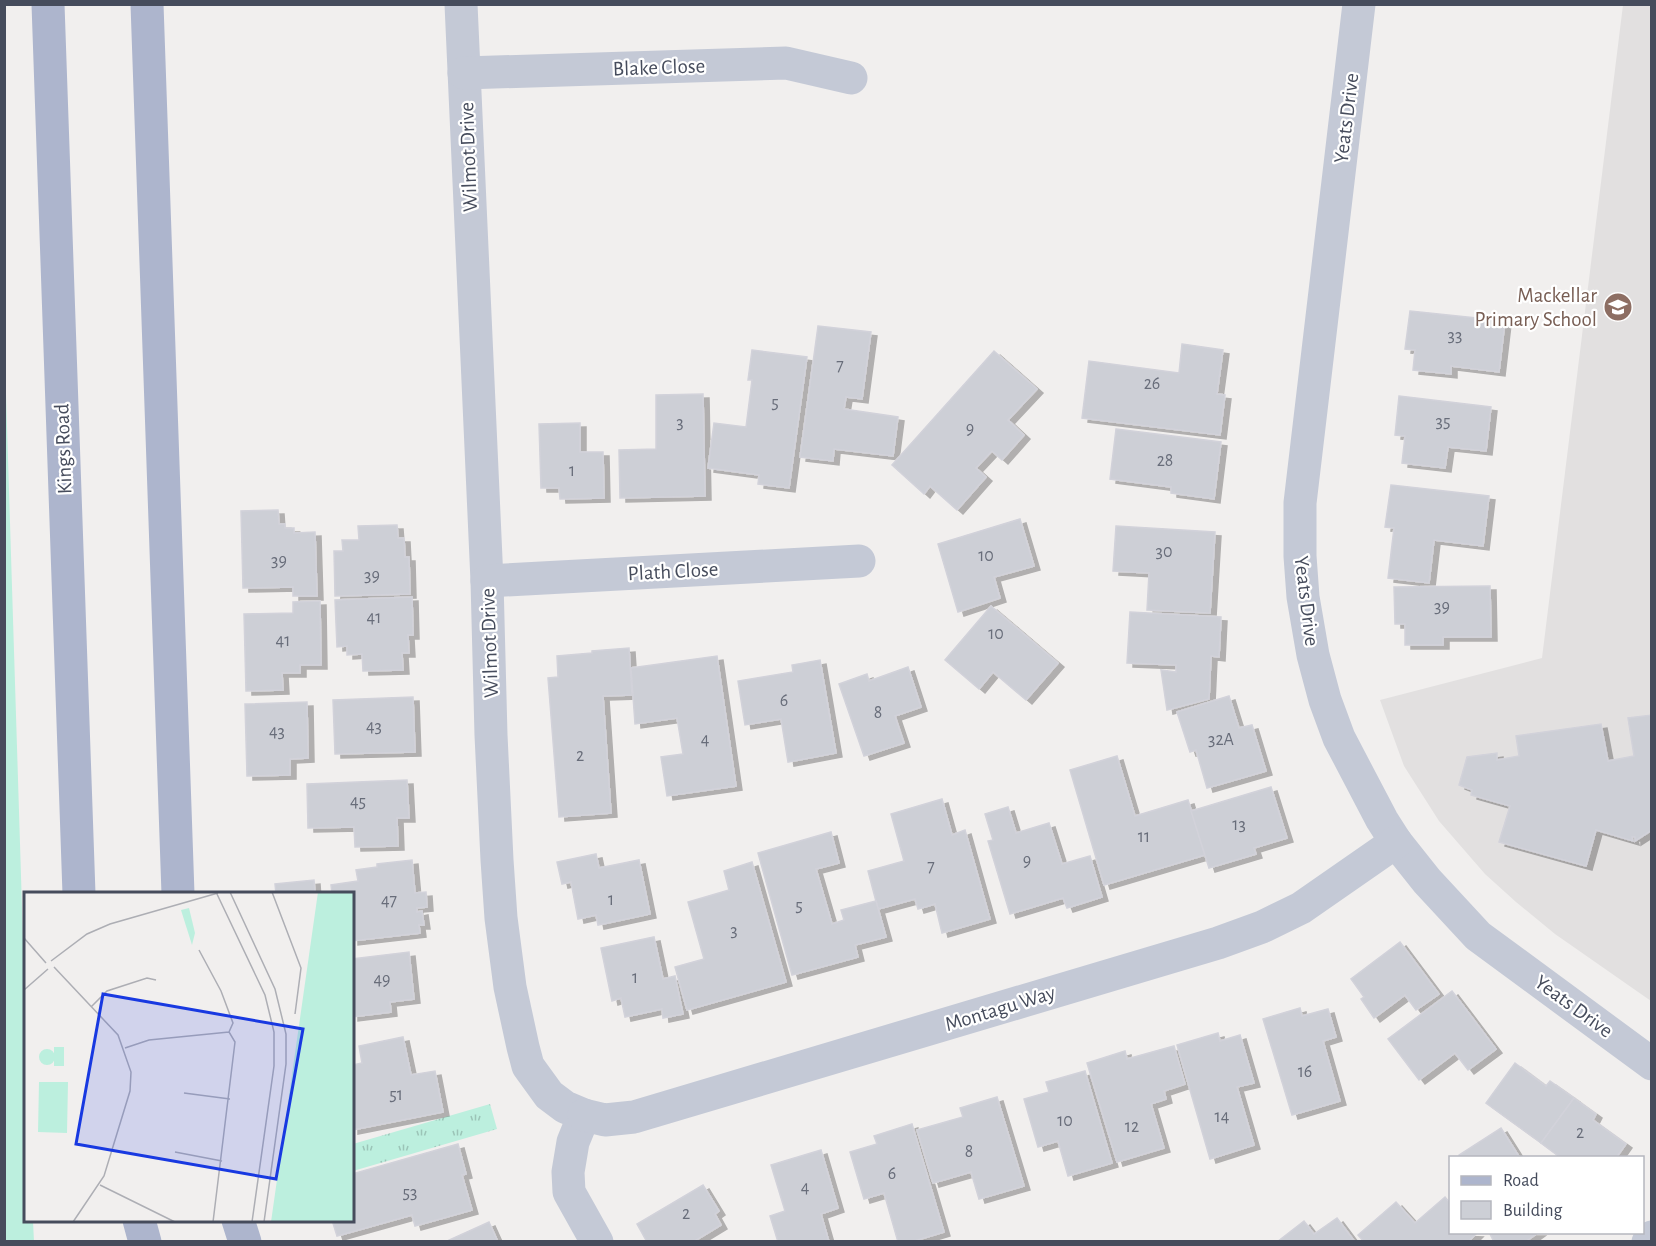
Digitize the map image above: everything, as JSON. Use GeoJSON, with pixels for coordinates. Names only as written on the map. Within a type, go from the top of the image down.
{"type":"FeatureCollection","features":[{"type":"Feature","properties":{"kind":"main road","name":"Kings Road"},"geometry":{"type":"LineString","coordinates":[[48,4],[79,892]]}},
{"type":"Feature","properties":{"kind":"main road"},"geometry":{"type":"LineString","coordinates":[[147,4],[178,892]]}},
{"type":"Feature","properties":{"kind":"main road"},"geometry":{"type":"LineString","coordinates":[[139,1222],[145,1242]]}},
{"type":"Feature","properties":{"kind":"main road"},"geometry":{"type":"LineString","coordinates":[[238,1222],[245,1242]]}},
{"type":"Feature","properties":{"kind":"street","name":"Wilmot Drive"},"geometry":{"type":"LineString","coordinates":[[461,4],[487,581],[491,735],[501,918],[510,987],[528,1066],[549,1095],[565,1107],[584,1115]]}},
{"type":"Feature","properties":{"kind":"street","name":"Yeats Drive"},"geometry":{"type":"LineString","coordinates":[[1359,4],[1300,503],[1303,597],[1313,655],[1325,700],[1344,748],[1371,800],[1396,842],[1427,880],[1478,936],[1652,1064]]}},
{"type":"Feature","properties":{"kind":"street","name":"Blake Close"},"geometry":{"type":"LineString","coordinates":[[464,73],[786,63],[851,78]]}},
{"type":"Feature","properties":{"kind":"street","name":"Plath Close"},"geometry":{"type":"LineString","coordinates":[[487,581],[859,561]]}},
{"type":"Feature","properties":{"kind":"street","name":"Montagu Way"},"geometry":{"type":"LineString","coordinates":[[584,1115],[605,1120],[634,1117],[1218,943],[1262,927],[1301,908],[1396,842]]}},
{"type":"Feature","properties":{"kind":"street"},"geometry":{"type":"LineString","coordinates":[[584,1115],[573,1142],[568,1172],[569,1192],[597,1242]]}},
{"type":"Feature","properties":{"kind":"street"},"geometry":{"type":"LineString","coordinates":[[1648,1242],[1652,1237]]}},
{"type":"Feature","properties":{"kind":"shaded area","name":"Mackellar Primary School"},"geometry":{"type":"Polygon","coordinates":[[[1623,5],[1651,5],[1651,1001],[1555,934],[1485,874],[1439,821],[1404,766],[1380,700],[1542,658],[1623,5]]]}},
{"type":"Feature","properties":{"kind":"green space"},"geometry":{"type":"Polygon","coordinates":[[[5,362],[24,972],[24,1222],[33,1222],[34,1242],[4,1241],[5,362]]]}},
{"type":"Feature","properties":{"kind":"green space"},"geometry":{"type":"Polygon","coordinates":[[[490,1104],[497,1129],[354,1171],[354,1144],[490,1104]]]}},
{"type":"Feature","properties":{"kind":"building"},"geometry":{"type":"Polygon","coordinates":[[[1410,311],[1505,321],[1499,372],[1451,366],[1451,374],[1413,370],[1415,350],[1405,349],[1410,311]]]}},
{"type":"Feature","properties":{"kind":"building"},"geometry":{"type":"Polygon","coordinates":[[[818,326],[871,332],[862,399],[846,397],[844,409],[898,417],[893,456],[834,449],[833,461],[800,457],[818,326]]]}},
{"type":"Feature","properties":{"kind":"building"},"geometry":{"type":"Polygon","coordinates":[[[1182,344],[1223,350],[1217,394],[1225,395],[1220,435],[1082,418],[1089,361],[1179,373],[1182,344]]]}},
{"type":"Feature","properties":{"kind":"building"},"geometry":{"type":"Polygon","coordinates":[[[752,350],[807,357],[789,488],[758,484],[759,475],[708,468],[714,423],[746,427],[752,380],[748,380],[752,350]]]}},
{"type":"Feature","properties":{"kind":"building"},"geometry":{"type":"Polygon","coordinates":[[[994,351],[1037,389],[1008,420],[1024,435],[1002,460],[992,451],[976,468],[986,477],[957,510],[930,486],[924,494],[892,465],[994,351]]]}},
{"type":"Feature","properties":{"kind":"building"},"geometry":{"type":"Polygon","coordinates":[[[703,394],[705,496],[620,498],[619,450],[656,449],[656,395],[703,394]]]}},
{"type":"Feature","properties":{"kind":"building"},"geometry":{"type":"Polygon","coordinates":[[[1399,396],[1491,407],[1486,451],[1448,447],[1445,468],[1402,463],[1405,436],[1395,435],[1399,396]]]}},
{"type":"Feature","properties":{"kind":"building"},"geometry":{"type":"Polygon","coordinates":[[[580,423],[580,452],[603,452],[604,498],[560,499],[559,488],[541,488],[539,424],[580,423]]]}},
{"type":"Feature","properties":{"kind":"building"},"geometry":{"type":"Polygon","coordinates":[[[1116,429],[1221,442],[1214,499],[1171,493],[1171,487],[1110,479],[1116,429]]]}},
{"type":"Feature","properties":{"kind":"building"},"geometry":{"type":"Polygon","coordinates":[[[1391,485],[1489,496],[1483,546],[1434,540],[1429,583],[1388,578],[1394,528],[1385,527],[1391,485]]]}},
{"type":"Feature","properties":{"kind":"building"},"geometry":{"type":"Polygon","coordinates":[[[278,510],[279,524],[285,524],[285,528],[294,528],[294,533],[315,532],[317,596],[293,596],[293,587],[243,588],[241,511],[278,510]]]}},
{"type":"Feature","properties":{"kind":"building"},"geometry":{"type":"Polygon","coordinates":[[[1020,519],[1034,566],[994,577],[1000,598],[958,612],[938,544],[1020,519]]]}},
{"type":"Feature","properties":{"kind":"building"},"geometry":{"type":"Polygon","coordinates":[[[397,525],[398,538],[404,538],[405,557],[409,557],[410,594],[335,596],[334,551],[343,551],[342,540],[359,540],[358,526],[397,525]]]}},
{"type":"Feature","properties":{"kind":"building"},"geometry":{"type":"Polygon","coordinates":[[[1116,526],[1215,532],[1210,613],[1147,610],[1149,573],[1113,571],[1116,526]]]}},
{"type":"Feature","properties":{"kind":"building"},"geometry":{"type":"Polygon","coordinates":[[[1490,586],[1491,637],[1443,637],[1443,645],[1405,645],[1405,624],[1395,624],[1394,587],[1490,586]]]}},
{"type":"Feature","properties":{"kind":"building"},"geometry":{"type":"Polygon","coordinates":[[[412,597],[413,635],[408,635],[409,653],[402,653],[403,670],[363,671],[362,654],[347,655],[347,646],[337,647],[335,600],[412,597]]]}},
{"type":"Feature","properties":{"kind":"building"},"geometry":{"type":"Polygon","coordinates":[[[320,601],[321,665],[300,665],[300,673],[282,673],[283,690],[246,691],[244,614],[293,613],[293,602],[320,601]]]}},
{"type":"Feature","properties":{"kind":"building"},"geometry":{"type":"Polygon","coordinates":[[[991,606],[1058,663],[1026,700],[993,672],[979,689],[945,660],[991,606]]]}},
{"type":"Feature","properties":{"kind":"building"},"geometry":{"type":"Polygon","coordinates":[[[1130,612],[1221,617],[1219,657],[1211,656],[1209,699],[1167,710],[1161,670],[1176,672],[1176,665],[1127,663],[1130,612]]]}},
{"type":"Feature","properties":{"kind":"building"},"geometry":{"type":"Polygon","coordinates":[[[629,648],[632,695],[603,696],[611,813],[559,817],[548,678],[558,677],[557,656],[629,648]]]}},
{"type":"Feature","properties":{"kind":"building"},"geometry":{"type":"Polygon","coordinates":[[[717,656],[736,786],[667,796],[661,757],[683,754],[677,718],[635,724],[631,668],[717,656]]]}},
{"type":"Feature","properties":{"kind":"building"},"geometry":{"type":"Polygon","coordinates":[[[820,660],[836,753],[788,762],[781,719],[745,725],[738,681],[793,672],[792,665],[820,660]]]}},
{"type":"Feature","properties":{"kind":"building"},"geometry":{"type":"Polygon","coordinates":[[[908,667],[921,707],[895,716],[904,743],[864,756],[839,684],[867,674],[869,681],[908,667]]]}},
{"type":"Feature","properties":{"kind":"building"},"geometry":{"type":"Polygon","coordinates":[[[1229,696],[1239,728],[1252,725],[1266,771],[1207,788],[1196,750],[1190,752],[1177,712],[1229,696]]]}},
{"type":"Feature","properties":{"kind":"building"},"geometry":{"type":"Polygon","coordinates":[[[413,697],[415,752],[335,754],[333,700],[413,697]]]}},
{"type":"Feature","properties":{"kind":"building"},"geometry":{"type":"Polygon","coordinates":[[[307,702],[308,758],[290,759],[290,775],[247,776],[245,704],[307,702]]]}},
{"type":"Feature","properties":{"kind":"building"},"geometry":{"type":"Polygon","coordinates":[[[1652,715],[1652,830],[1635,841],[1635,837],[1632,837],[1633,841],[1596,830],[1586,866],[1499,842],[1510,806],[1471,795],[1472,790],[1459,785],[1467,757],[1497,753],[1497,760],[1519,756],[1516,736],[1601,724],[1608,761],[1634,756],[1628,718],[1652,715]]]}},
{"type":"Feature","properties":{"kind":"building"},"geometry":{"type":"Polygon","coordinates":[[[1117,756],[1135,816],[1188,800],[1205,855],[1104,885],[1070,770],[1117,756]]]}},
{"type":"Feature","properties":{"kind":"building"},"geometry":{"type":"Polygon","coordinates":[[[407,780],[409,818],[397,818],[398,846],[355,847],[354,827],[308,828],[307,784],[407,780]]]}},
{"type":"Feature","properties":{"kind":"building"},"geometry":{"type":"Polygon","coordinates":[[[1271,787],[1287,838],[1254,848],[1256,854],[1209,868],[1191,811],[1271,787]]]}},
{"type":"Feature","properties":{"kind":"building"},"geometry":{"type":"Polygon","coordinates":[[[942,799],[952,835],[965,830],[990,919],[942,933],[935,904],[918,909],[915,899],[878,909],[868,871],[904,861],[891,814],[942,799]]]}},
{"type":"Feature","properties":{"kind":"building"},"geometry":{"type":"Polygon","coordinates":[[[1008,807],[1016,833],[1049,823],[1062,864],[1090,856],[1102,897],[1067,908],[1063,898],[1010,914],[988,841],[993,840],[985,814],[1008,807]]]}},
{"type":"Feature","properties":{"kind":"building"},"geometry":{"type":"Polygon","coordinates":[[[831,832],[839,863],[816,869],[832,924],[844,920],[841,910],[876,901],[886,937],[855,945],[858,957],[792,975],[758,853],[831,832]]]}},
{"type":"Feature","properties":{"kind":"building"},"geometry":{"type":"Polygon","coordinates":[[[596,854],[599,868],[639,860],[650,914],[598,925],[596,915],[578,919],[571,882],[562,884],[557,862],[596,854]]]}},
{"type":"Feature","properties":{"kind":"building"},"geometry":{"type":"Polygon","coordinates":[[[412,860],[415,893],[426,892],[427,907],[417,908],[417,912],[422,911],[424,925],[419,925],[420,933],[354,941],[354,892],[332,892],[331,885],[358,881],[356,870],[377,867],[377,864],[412,860]]]}},
{"type":"Feature","properties":{"kind":"building"},"geometry":{"type":"Polygon","coordinates":[[[752,862],[786,982],[687,1010],[675,967],[704,959],[688,902],[729,890],[724,871],[752,862]]]}},
{"type":"Feature","properties":{"kind":"building"},"geometry":{"type":"Polygon","coordinates":[[[314,880],[315,892],[276,892],[275,884],[314,880]]]}},
{"type":"Feature","properties":{"kind":"building"},"geometry":{"type":"Polygon","coordinates":[[[654,937],[663,979],[675,976],[683,1014],[663,1018],[662,1009],[625,1017],[621,998],[612,1001],[601,948],[654,937]]]}},
{"type":"Feature","properties":{"kind":"building"},"geometry":{"type":"Polygon","coordinates":[[[1400,942],[1439,994],[1416,1010],[1405,995],[1374,1018],[1361,999],[1364,997],[1351,979],[1400,942]]]}},
{"type":"Feature","properties":{"kind":"building"},"geometry":{"type":"Polygon","coordinates":[[[409,952],[414,999],[390,1002],[391,1012],[354,1017],[354,959],[409,952]]]}},
{"type":"Feature","properties":{"kind":"building"},"geometry":{"type":"Polygon","coordinates":[[[1452,991],[1496,1049],[1468,1070],[1455,1053],[1419,1080],[1388,1039],[1452,991]]]}},
{"type":"Feature","properties":{"kind":"building"},"geometry":{"type":"Polygon","coordinates":[[[1300,1008],[1302,1016],[1328,1009],[1336,1037],[1323,1041],[1340,1101],[1292,1115],[1263,1019],[1300,1008]]]}},
{"type":"Feature","properties":{"kind":"building"},"geometry":{"type":"Polygon","coordinates":[[[1218,1033],[1220,1041],[1240,1035],[1254,1083],[1237,1087],[1254,1145],[1210,1159],[1177,1045],[1218,1033]]]}},
{"type":"Feature","properties":{"kind":"building"},"geometry":{"type":"Polygon","coordinates":[[[403,1037],[411,1075],[435,1071],[443,1112],[354,1130],[354,1065],[362,1063],[359,1046],[403,1037]]]}},
{"type":"Feature","properties":{"kind":"building"},"geometry":{"type":"Polygon","coordinates":[[[1174,1046],[1185,1084],[1164,1091],[1166,1099],[1151,1104],[1164,1148],[1117,1162],[1087,1063],[1125,1051],[1127,1059],[1174,1046]]]}},
{"type":"Feature","properties":{"kind":"building"},"geometry":{"type":"Polygon","coordinates":[[[1515,1063],[1546,1086],[1550,1081],[1574,1098],[1541,1143],[1486,1103],[1515,1063]]]}},
{"type":"Feature","properties":{"kind":"building"},"geometry":{"type":"Polygon","coordinates":[[[1085,1071],[1112,1163],[1068,1176],[1058,1141],[1038,1147],[1024,1099],[1049,1092],[1046,1082],[1085,1071]]]}},
{"type":"Feature","properties":{"kind":"building"},"geometry":{"type":"Polygon","coordinates":[[[997,1097],[1024,1186],[979,1199],[971,1172],[933,1183],[917,1130],[963,1117],[960,1108],[997,1097]]]}},
{"type":"Feature","properties":{"kind":"building"},"geometry":{"type":"Polygon","coordinates":[[[1574,1098],[1596,1114],[1593,1120],[1626,1144],[1617,1156],[1558,1156],[1541,1143],[1574,1098]]]}},
{"type":"Feature","properties":{"kind":"building"},"geometry":{"type":"Polygon","coordinates":[[[912,1124],[944,1232],[911,1242],[898,1242],[884,1193],[864,1199],[850,1152],[877,1144],[874,1136],[912,1124]]]}},
{"type":"Feature","properties":{"kind":"building"},"geometry":{"type":"Polygon","coordinates":[[[1501,1128],[1519,1156],[1459,1156],[1501,1128]]]}},
{"type":"Feature","properties":{"kind":"building"},"geometry":{"type":"Polygon","coordinates":[[[458,1144],[466,1174],[462,1175],[472,1210],[415,1226],[412,1215],[337,1236],[333,1222],[354,1222],[354,1173],[458,1144]]]}},
{"type":"Feature","properties":{"kind":"building"},"geometry":{"type":"Polygon","coordinates":[[[821,1150],[838,1208],[821,1214],[829,1242],[778,1242],[770,1216],[785,1211],[771,1165],[821,1150]]]}},
{"type":"Feature","properties":{"kind":"building"},"geometry":{"type":"Polygon","coordinates":[[[703,1185],[719,1211],[715,1214],[721,1225],[693,1242],[647,1242],[637,1224],[703,1185]]]}},
{"type":"Feature","properties":{"kind":"building"},"geometry":{"type":"Polygon","coordinates":[[[1445,1197],[1449,1202],[1449,1234],[1476,1234],[1468,1242],[1364,1242],[1358,1235],[1396,1202],[1415,1223],[1445,1197]]]}},
{"type":"Feature","properties":{"kind":"building"},"geometry":{"type":"Polygon","coordinates":[[[1337,1218],[1355,1242],[1277,1242],[1304,1221],[1314,1234],[1337,1218]]]}},
{"type":"Feature","properties":{"kind":"building"},"geometry":{"type":"Polygon","coordinates":[[[489,1222],[498,1242],[445,1242],[489,1222]]]}},
{"type":"Feature","properties":{"kind":"building"},"geometry":{"type":"Polygon","coordinates":[[[1490,1234],[1536,1234],[1525,1242],[1494,1242],[1490,1234]]]}},
{"type":"Feature","properties":{"kind":"place","name":"Mackellar Primary School"},"geometry":{"type":"Point","coordinates":[1618,307]}}]}
